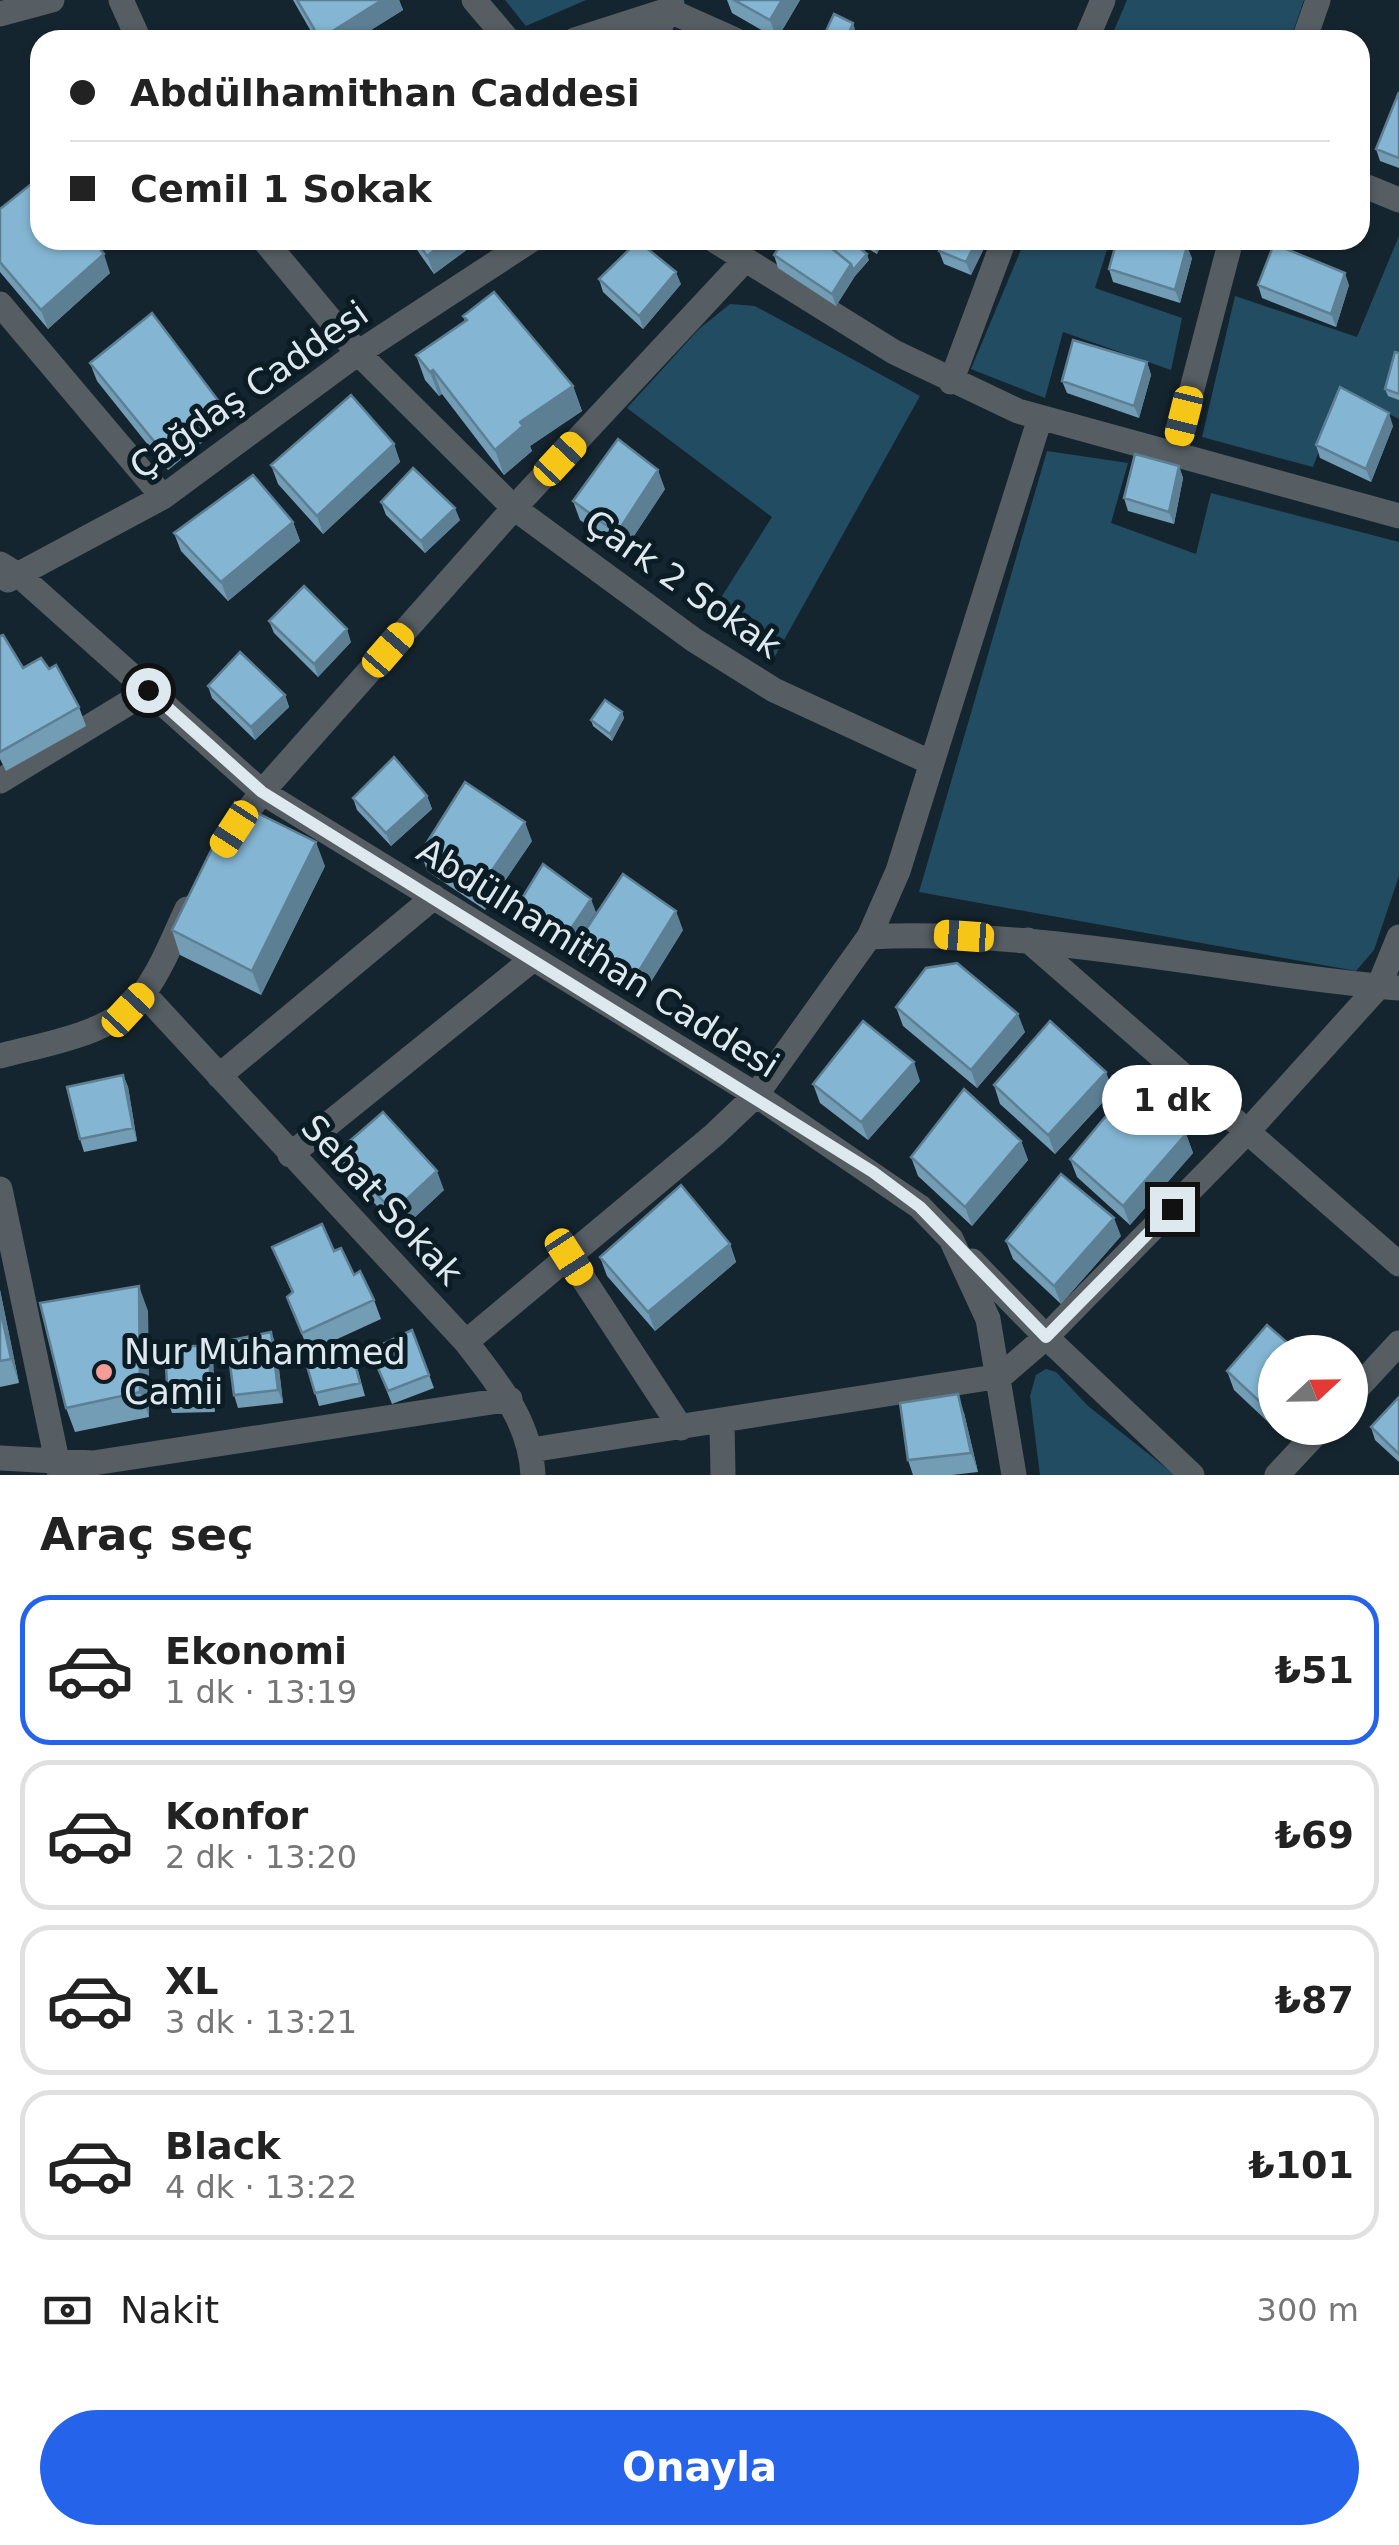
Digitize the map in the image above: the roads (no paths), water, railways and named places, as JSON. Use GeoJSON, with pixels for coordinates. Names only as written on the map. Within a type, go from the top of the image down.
{"type":"FeatureCollection","features":[{"type":"Feature","properties":{"kind":"street"},"geometry":{"type":"LineString","coordinates":[[0,14],[52,0]]}},
{"type":"Feature","properties":{"kind":"street"},"geometry":{"type":"LineString","coordinates":[[121,0],[134,30]]}},
{"type":"Feature","properties":{"kind":"street"},"geometry":{"type":"LineString","coordinates":[[474,0],[500,30]]}},
{"type":"Feature","properties":{"kind":"street"},"geometry":{"type":"LineString","coordinates":[[1090,30],[1103,0]]}},
{"type":"Feature","properties":{"kind":"street"},"geometry":{"type":"LineString","coordinates":[[1308,30],[1318,0]]}},
{"type":"Feature","properties":{"kind":"street"},"geometry":{"type":"LineString","coordinates":[[602,30],[671,5],[717,30]]}},
{"type":"Feature","properties":{"kind":"street"},"geometry":{"type":"LineString","coordinates":[[658,30],[671,5]]}},
{"type":"Feature","properties":{"kind":"street"},"geometry":{"type":"LineString","coordinates":[[1370,188],[1399,200]]}},
{"type":"Feature","properties":{"kind":"street","name":"Çark 2 Sokak"},"geometry":{"type":"LineString","coordinates":[[272,250],[358,353],[514,508],[694,640],[758,680],[932,764]]}},
{"type":"Feature","properties":{"kind":"street","name":"Çağdaş Caddesi"},"geometry":{"type":"LineString","coordinates":[[7,574],[163,497],[358,353],[516,250]]}},
{"type":"Feature","properties":{"kind":"street"},"geometry":{"type":"LineString","coordinates":[[730,250],[894,352],[950,382],[1040,418],[1399,516]]}},
{"type":"Feature","properties":{"kind":"street"},"geometry":{"type":"LineString","coordinates":[[950,382],[1000,250]]}},
{"type":"Feature","properties":{"kind":"street"},"geometry":{"type":"LineString","coordinates":[[1175,454],[1229,250]]}},
{"type":"Feature","properties":{"kind":"street"},"geometry":{"type":"LineString","coordinates":[[0,1056],[88,1031],[128,1010],[144,994],[208,870],[262,792],[514,508],[746,260]]}},
{"type":"Feature","properties":{"kind":"street"},"geometry":{"type":"LineString","coordinates":[[0,304],[163,497]]}},
{"type":"Feature","properties":{"kind":"street"},"geometry":{"type":"LineString","coordinates":[[466,1342],[756,1095],[869,936],[898,871],[1040,418]]}},
{"type":"Feature","properties":{"kind":"street","name":"Abdülhamithan Caddesi"},"geometry":{"type":"LineString","coordinates":[[7,574],[148,690],[262,792],[756,1095],[920,1207],[951,1239],[988,1319],[1001,1376],[1014,1475]]}},
{"type":"Feature","properties":{"kind":"street"},"geometry":{"type":"LineString","coordinates":[[0,781],[148,690]]}},
{"type":"Feature","properties":{"kind":"street"},"geometry":{"type":"LineString","coordinates":[[219,1076],[434,897]]}},
{"type":"Feature","properties":{"kind":"street"},"geometry":{"type":"LineString","coordinates":[[869,936],[932,934],[1028,940],[1389,987]]}},
{"type":"Feature","properties":{"kind":"street"},"geometry":{"type":"LineString","coordinates":[[532,1462],[681,1428],[1001,1376],[1046,1337],[1389,987],[1399,937]]}},
{"type":"Feature","properties":{"kind":"street"},"geometry":{"type":"LineString","coordinates":[[1028,940],[1399,1264]]}},
{"type":"Feature","properties":{"kind":"street"},"geometry":{"type":"LineString","coordinates":[[290,1155],[534,958]]}},
{"type":"Feature","properties":{"kind":"street","name":"Sebat Sokak"},"geometry":{"type":"LineString","coordinates":[[144,994],[466,1342],[510,1399],[532,1462]]}},
{"type":"Feature","properties":{"kind":"street"},"geometry":{"type":"LineString","coordinates":[[0,1189],[54,1471]]}},
{"type":"Feature","properties":{"kind":"street"},"geometry":{"type":"LineString","coordinates":[[951,1239],[1046,1337],[1192,1475]]}},
{"type":"Feature","properties":{"kind":"street"},"geometry":{"type":"LineString","coordinates":[[569,1257],[681,1428]]}},
{"type":"Feature","properties":{"kind":"street"},"geometry":{"type":"LineString","coordinates":[[1368,1377],[1399,1343]]}},
{"type":"Feature","properties":{"kind":"street"},"geometry":{"type":"LineString","coordinates":[[0,1458],[54,1471],[510,1399]]}},
{"type":"Feature","properties":{"kind":"street"},"geometry":{"type":"LineString","coordinates":[[722,1422],[723,1475]]}},
{"type":"Feature","properties":{"kind":"street"},"geometry":{"type":"LineString","coordinates":[[1278,1475],[1305,1445]]}},
{"type":"Feature","properties":{"kind":"place","name":"Nur Muhammed Camii"},"geometry":{"type":"Point","coordinates":[104,1372]}}]}
